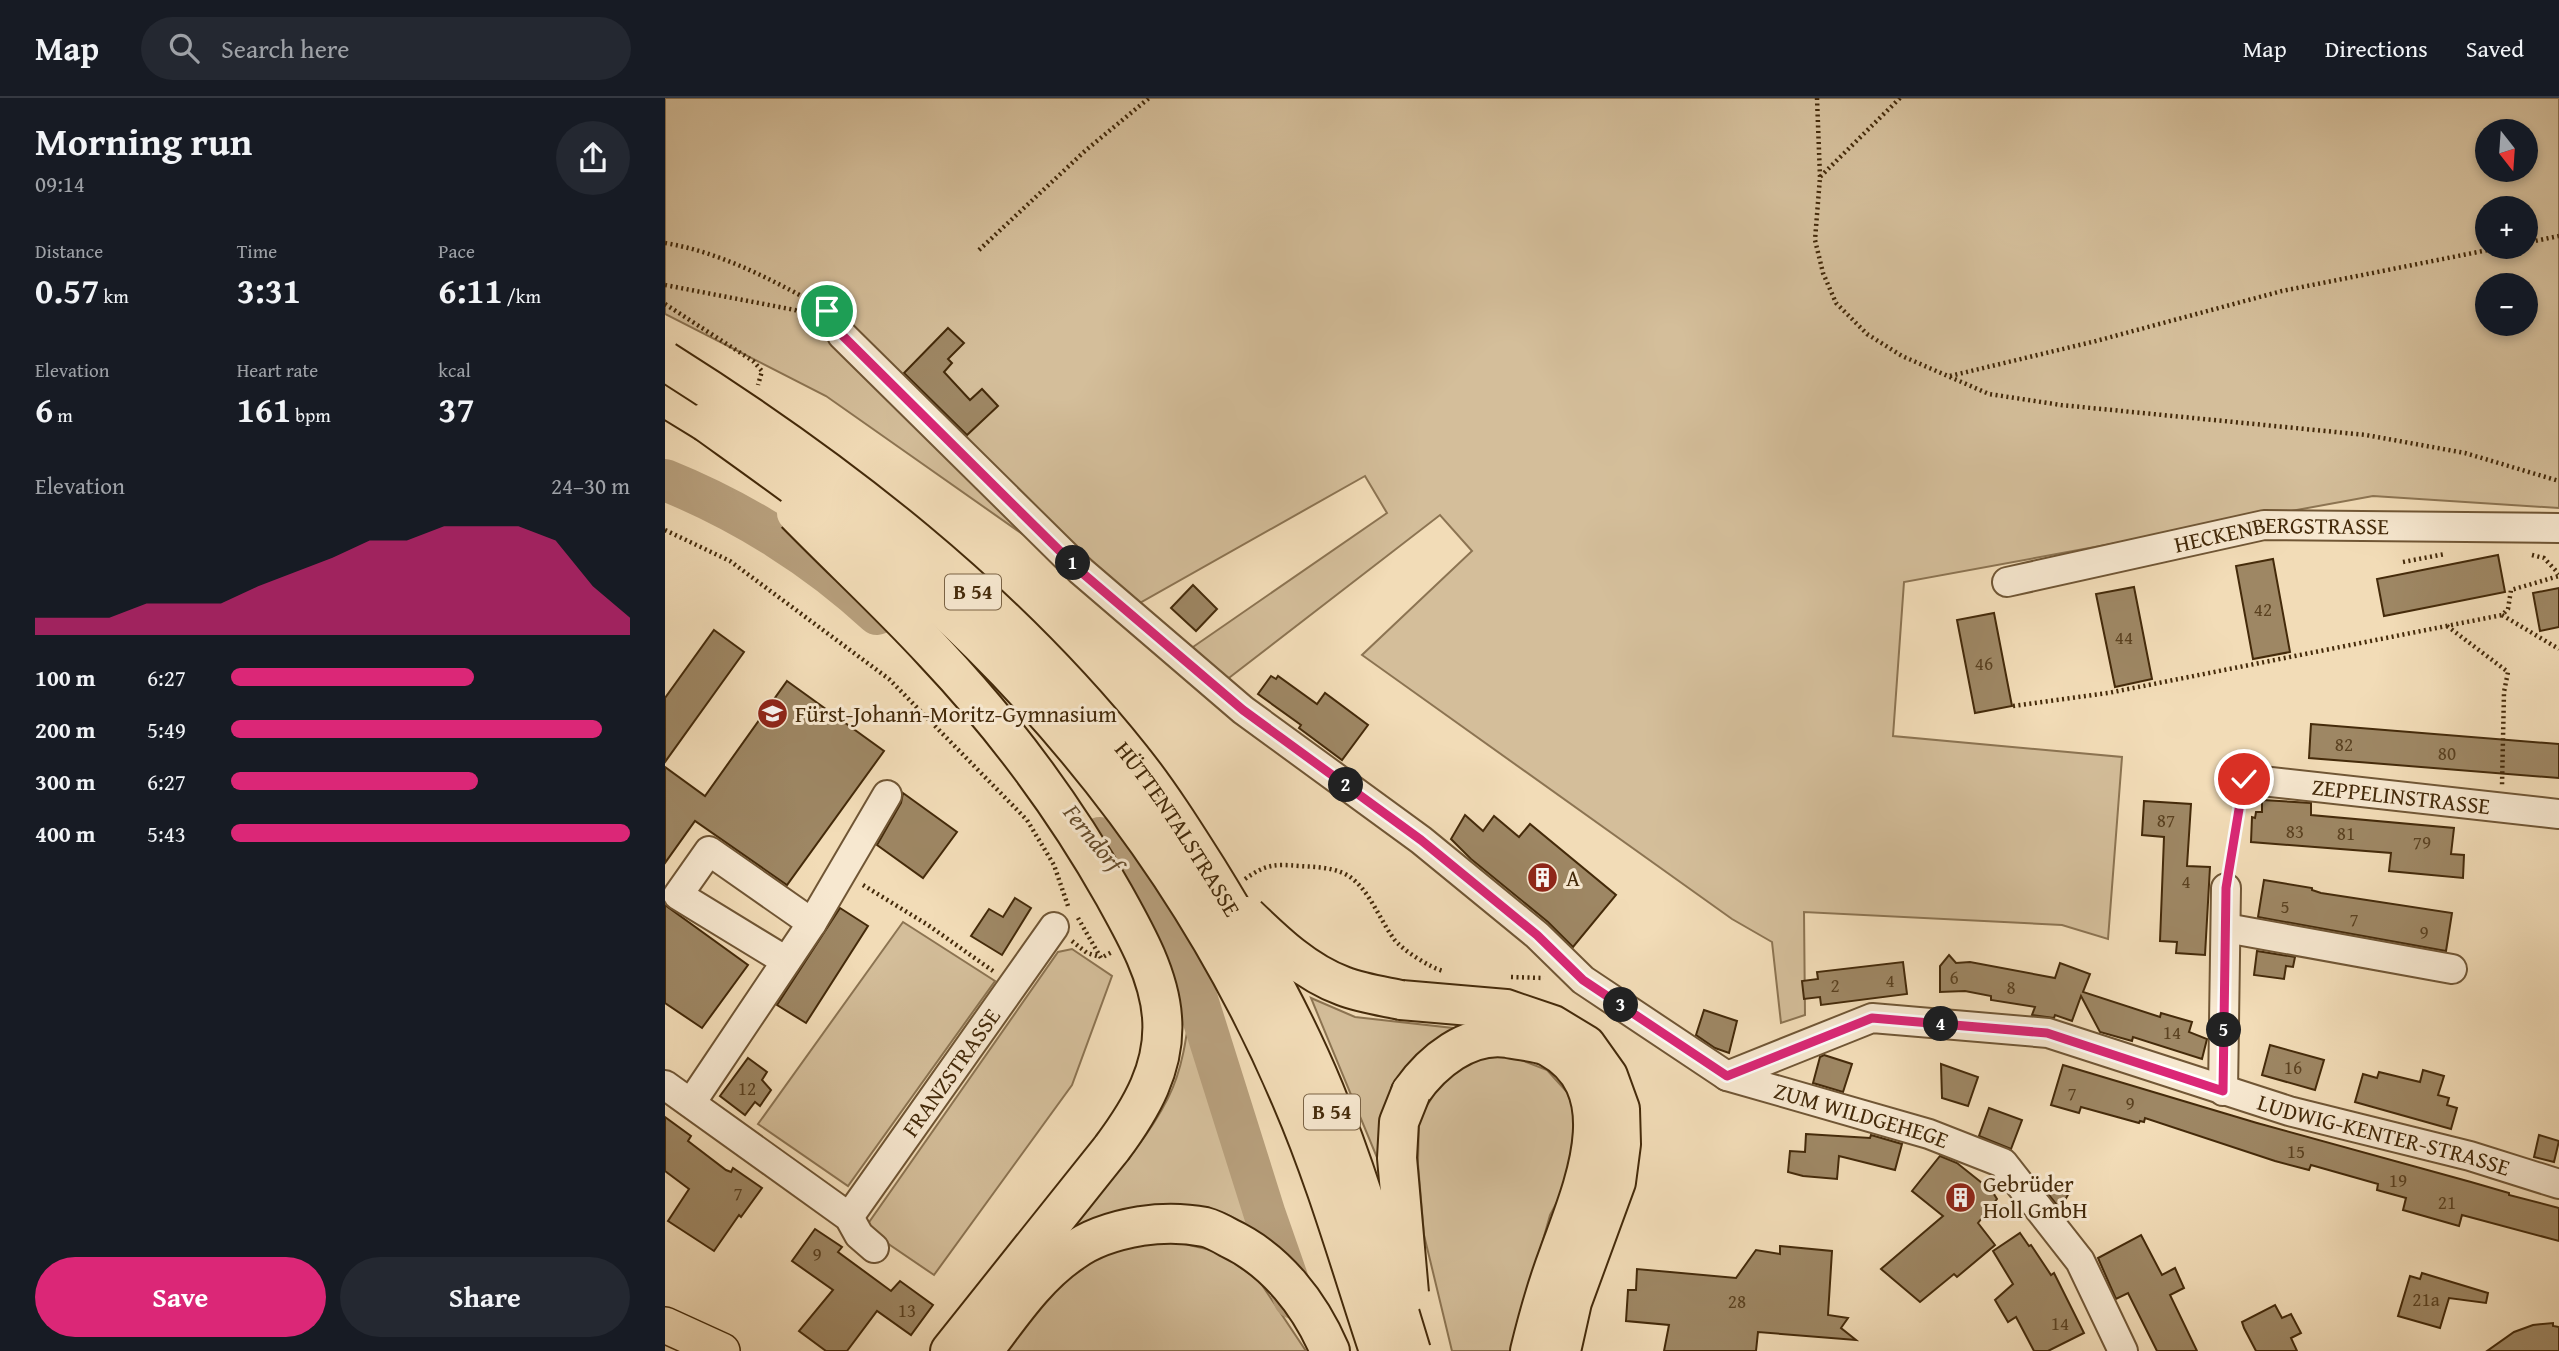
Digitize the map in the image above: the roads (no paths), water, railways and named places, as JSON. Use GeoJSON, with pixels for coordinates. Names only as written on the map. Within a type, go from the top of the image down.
{"type":"FeatureCollection","features":[{"type":"Feature","properties":{"kind":"highway","name":"HÜTTENTALSTRASSE"},"geometry":{"type":"LineString","coordinates":[[665,361],[723,397],[827,469],[960,579],[1056,673],[1124,749],[1174,816],[1231,884],[1323,1088],[1353,1167],[1413,1351]]}},
{"type":"Feature","properties":{"kind":"highway","name":"HÜTTENTALSTRASSE"},"geometry":{"type":"LineString","coordinates":[[665,397],[706,422],[806,494],[924,590],[995,657],[1057,723],[1145,834],[1190,902],[1226,966],[1293,1101],[1379,1351]]}},
{"type":"Feature","properties":{"kind":"highway"},"geometry":{"type":"LineString","coordinates":[[706,422],[899,615],[981,705],[1062,812],[1127,919],[1148,964],[1157,993],[1162,1017],[1162,1045],[1144,1099],[1112,1148],[950,1351]]}},
{"type":"Feature","properties":{"kind":"highway"},"geometry":{"type":"LineString","coordinates":[[1231,884],[1277,945],[1308,968],[1343,986],[1401,1000],[1506,1010],[1553,1025],[1586,1045],[1608,1076],[1620,1109],[1621,1144],[1616,1182],[1572,1302],[1561,1351]]}},
{"type":"Feature","properties":{"kind":"highway"},"geometry":{"type":"LineString","coordinates":[[1413,1351],[1397,1158],[1399,1122],[1411,1092],[1437,1060],[1467,1044],[1497,1037],[1547,1046],[1570,1062],[1586,1086],[1593,1113],[1593,1149],[1583,1190],[1543,1298],[1529,1351]]}},
{"type":"Feature","properties":{"kind":"highway"},"geometry":{"type":"LineString","coordinates":[[983,1351],[1026,1294],[1050,1269],[1073,1251],[1101,1236],[1156,1224],[1208,1227],[1241,1244],[1271,1265],[1300,1297],[1329,1351]]}},
{"type":"Feature","properties":{"kind":"main road"},"geometry":{"type":"LineString","coordinates":[[665,1325],[722,1351]]}},
{"type":"Feature","properties":{"kind":"street","name":"ZUM WILDGEHEGE"},"geometry":{"type":"LineString","coordinates":[[842,335],[1080,571],[1243,710],[1421,840],[1537,935],[1583,980],[1727,1076],[1929,1134],[2003,1163],[2080,1261],[2123,1351]]}},
{"type":"Feature","properties":{"kind":"street","name":"HECKENBERGSTRASSE"},"geometry":{"type":"LineString","coordinates":[[2007,582],[2264,525],[2559,528]]}},
{"type":"Feature","properties":{"kind":"street","name":"ZEPPELINSTRASSE"},"geometry":{"type":"LineString","coordinates":[[2244,779],[2559,814]]}},
{"type":"Feature","properties":{"kind":"street"},"geometry":{"type":"LineString","coordinates":[[691,1104],[812,922],[887,795]]}},
{"type":"Feature","properties":{"kind":"street"},"geometry":{"type":"LineString","coordinates":[[786,961],[678,895],[709,851],[812,922]]}},
{"type":"Feature","properties":{"kind":"street"},"geometry":{"type":"LineString","coordinates":[[2223,1091],[2226,888]]}},
{"type":"Feature","properties":{"kind":"street","name":"FRANZSTRASSE"},"geometry":{"type":"LineString","coordinates":[[849,1217],[1014,985],[1067,917]]}},
{"type":"Feature","properties":{"kind":"street"},"geometry":{"type":"LineString","coordinates":[[2226,928],[2452,969]]}},
{"type":"Feature","properties":{"kind":"street","name":"LUDWIG-KENTER-STRASSE"},"geometry":{"type":"LineString","coordinates":[[1727,1076],[1872,1018],[2047,1033],[2289,1111],[2470,1156],[2559,1184]]}},
{"type":"Feature","properties":{"kind":"street"},"geometry":{"type":"LineString","coordinates":[[665,1085],[849,1217],[859,1235],[874,1248]]}},
{"type":"Feature","properties":{"kind":"waterway","name":"Ferndorf"},"geometry":{"type":"LineString","coordinates":[[665,480],[750,521],[804,555],[877,614]]}},
{"type":"Feature","properties":{"kind":"waterway","name":"Ferndorf"},"geometry":{"type":"LineString","coordinates":[[1100,838],[1190,977],[1294,1298]]}},
{"type":"Feature","properties":{"kind":"place","name":"Fürst-Johann-Moritz-Gymnasium"},"geometry":{"type":"Point","coordinates":[772,714]}},
{"type":"Feature","properties":{"kind":"place","name":"A"},"geometry":{"type":"Point","coordinates":[1543,878]}},
{"type":"Feature","properties":{"kind":"place","name":"Gebrüder Holl GmbH"},"geometry":{"type":"Point","coordinates":[1960,1197]}}]}
